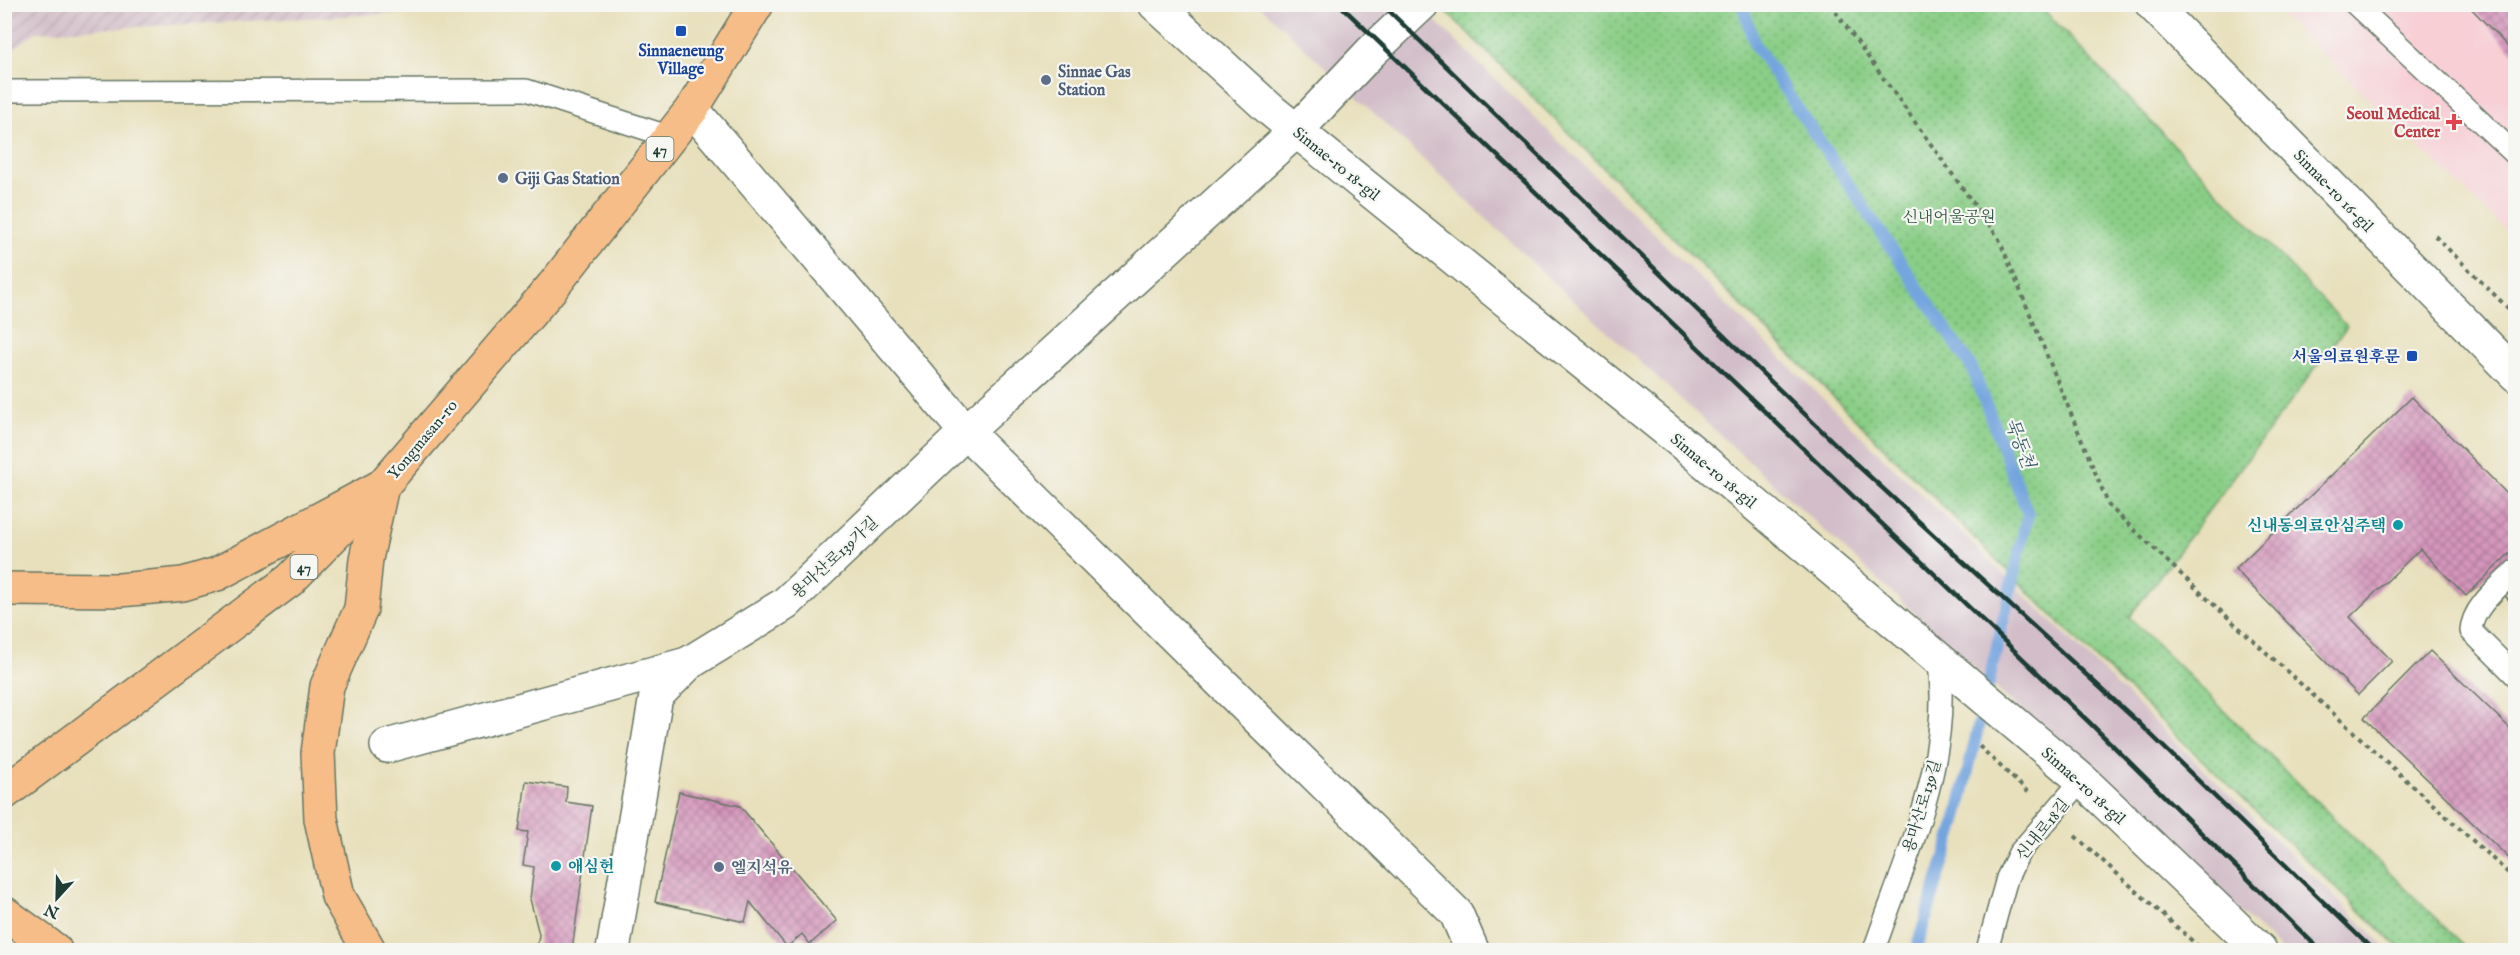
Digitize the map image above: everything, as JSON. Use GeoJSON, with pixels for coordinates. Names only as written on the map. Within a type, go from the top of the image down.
{"type":"FeatureCollection","features":[{"type":"Feature","properties":{"kind":"main road","name":"Yongmasan-ro"},"geometry":{"type":"LineString","coordinates":[[4,794],[290,580],[382,486],[552,286],[692,109],[757,4]]}},
{"type":"Feature","properties":{"kind":"main road"},"geometry":{"type":"LineString","coordinates":[[4,589],[120,590],[183,584],[217,574],[382,486]]}},
{"type":"Feature","properties":{"kind":"main road"},"geometry":{"type":"LineString","coordinates":[[369,951],[338,896],[321,819],[318,753],[327,686],[360,609],[366,559],[382,486]]}},
{"type":"Feature","properties":{"kind":"main road"},"geometry":{"type":"LineString","coordinates":[[4,913],[55,951]]}},
{"type":"Feature","properties":{"kind":"street","name":"Sinnae-ro 18-gil"},"geometry":{"type":"LineString","coordinates":[[1155,4],[1297,130],[1686,446],[2082,780],[2260,951]]}},
{"type":"Feature","properties":{"kind":"street","name":"용마산로139가길"},"geometry":{"type":"LineString","coordinates":[[613,951],[656,696],[689,663],[785,604],[966,432],[1297,130],[1371,52],[1422,4]]}},
{"type":"Feature","properties":{"kind":"street","name":"Sinnae-ro 16-gil"},"geometry":{"type":"LineString","coordinates":[[2152,4],[2516,375]]}},
{"type":"Feature","properties":{"kind":"street"},"geometry":{"type":"LineString","coordinates":[[692,109],[966,432],[1456,913],[1472,951]]}},
{"type":"Feature","properties":{"kind":"street","name":"용마산로139가길"},"geometry":{"type":"LineString","coordinates":[[387,746],[689,663]]}},
{"type":"Feature","properties":{"kind":"lane"},"geometry":{"type":"LineString","coordinates":[[2355,4],[2516,155]]}},
{"type":"Feature","properties":{"kind":"lane"},"geometry":{"type":"LineString","coordinates":[[4,91],[526,90],[670,137]]}},
{"type":"Feature","properties":{"kind":"lane"},"geometry":{"type":"LineString","coordinates":[[2516,570],[2486,600],[2471,624],[2471,631],[2516,676]]}},
{"type":"Feature","properties":{"kind":"lane","name":"용마산로139길"},"geometry":{"type":"LineString","coordinates":[[1874,951],[1931,784],[1939,745],[1942,710],[1943,690],[1938,657]]}},
{"type":"Feature","properties":{"kind":"lane","name":"신내로18길"},"geometry":{"type":"LineString","coordinates":[[1987,951],[2007,878],[2019,853],[2082,780]]}},
{"type":"Feature","properties":{"kind":"path"},"geometry":{"type":"LineString","coordinates":[[1830,4],[1999,239],[2109,506],[2201,593],[2516,880]]}},
{"type":"Feature","properties":{"kind":"path"},"geometry":{"type":"LineString","coordinates":[[1942,710],[2026,791],[2202,951]]}},
{"type":"Feature","properties":{"kind":"shaded area"},"geometry":{"type":"Polygon","coordinates":[[[5,4],[555,5],[36,32],[5,55],[5,4]]]}},
{"type":"Feature","properties":{"kind":"shaded area"},"geometry":{"type":"Polygon","coordinates":[[[1259,5],[1419,5],[2389,950],[2282,950],[1565,293],[1259,5]]]}},
{"type":"Feature","properties":{"kind":"shaded area","name":"Seoul Medical Center"},"geometry":{"type":"Polygon","coordinates":[[[2271,5],[2515,5],[2515,239],[2271,5]]]}},
{"type":"Feature","properties":{"kind":"green space","name":"신내어울공원"},"geometry":{"type":"Polygon","coordinates":[[[1440,5],[2039,5],[2347,326],[2129,617],[2468,950],[2401,950],[2091,654],[1440,5]]]}},
{"type":"Feature","properties":{"kind":"building"},"geometry":{"type":"Polygon","coordinates":[[[2467,4],[2516,4],[2516,55],[2467,4]]]}},
{"type":"Feature","properties":{"kind":"building","name":"신내동의료안심주택"},"geometry":{"type":"Polygon","coordinates":[[[2412,397],[2516,503],[2516,547],[2466,596],[2420,549],[2350,617],[2392,661],[2358,695],[2235,569],[2412,397]]]}},
{"type":"Feature","properties":{"kind":"building"},"geometry":{"type":"Polygon","coordinates":[[[2516,583],[2516,607],[2504,595],[2516,583]]]}},
{"type":"Feature","properties":{"kind":"building"},"geometry":{"type":"Polygon","coordinates":[[[2430,651],[2516,734],[2516,865],[2364,718],[2430,651]]]}},
{"type":"Feature","properties":{"kind":"building","name":"애심헌"},"geometry":{"type":"Polygon","coordinates":[[[526,781],[567,787],[566,802],[592,806],[572,950],[537,950],[539,934],[530,899],[534,867],[523,865],[528,832],[519,831],[526,781]]]}},
{"type":"Feature","properties":{"kind":"building"},"geometry":{"type":"Polygon","coordinates":[[[679,792],[740,806],[837,921],[810,944],[802,934],[787,947],[750,902],[745,922],[655,902],[679,792]]]}},
{"type":"Feature","properties":{"kind":"waterway","name":"묵동천"},"geometry":{"type":"LineString","coordinates":[[1742,4],[1755,45],[1972,368],[2028,514],[1957,818],[1916,950]]}},
{"type":"Feature","properties":{"kind":"railway"},"geometry":{"type":"LineString","coordinates":[[1339,4],[2091,724],[2320,950]]}},
{"type":"Feature","properties":{"kind":"railway"},"geometry":{"type":"LineString","coordinates":[[1382,4],[1855,463],[2139,723],[2373,950]]}},
{"type":"Feature","properties":{"kind":"place","name":"Sinnaeneung Village"},"geometry":{"type":"Point","coordinates":[681,31]}},
{"type":"Feature","properties":{"kind":"place","name":"Sinnae Gas Station"},"geometry":{"type":"Point","coordinates":[1046,80]}},
{"type":"Feature","properties":{"kind":"place","name":"Seoul Medical Center"},"geometry":{"type":"Point","coordinates":[2454,122]}},
{"type":"Feature","properties":{"kind":"place","name":"Giji Gas Station"},"geometry":{"type":"Point","coordinates":[503,178]}},
{"type":"Feature","properties":{"kind":"place","name":"서울의료원후문"},"geometry":{"type":"Point","coordinates":[2412,356]}},
{"type":"Feature","properties":{"kind":"place","name":"신내동의료안심주택"},"geometry":{"type":"Point","coordinates":[2398,525]}},
{"type":"Feature","properties":{"kind":"place","name":"애심헌"},"geometry":{"type":"Point","coordinates":[556,866]}},
{"type":"Feature","properties":{"kind":"place","name":"엘지석유"},"geometry":{"type":"Point","coordinates":[719,867]}}]}
